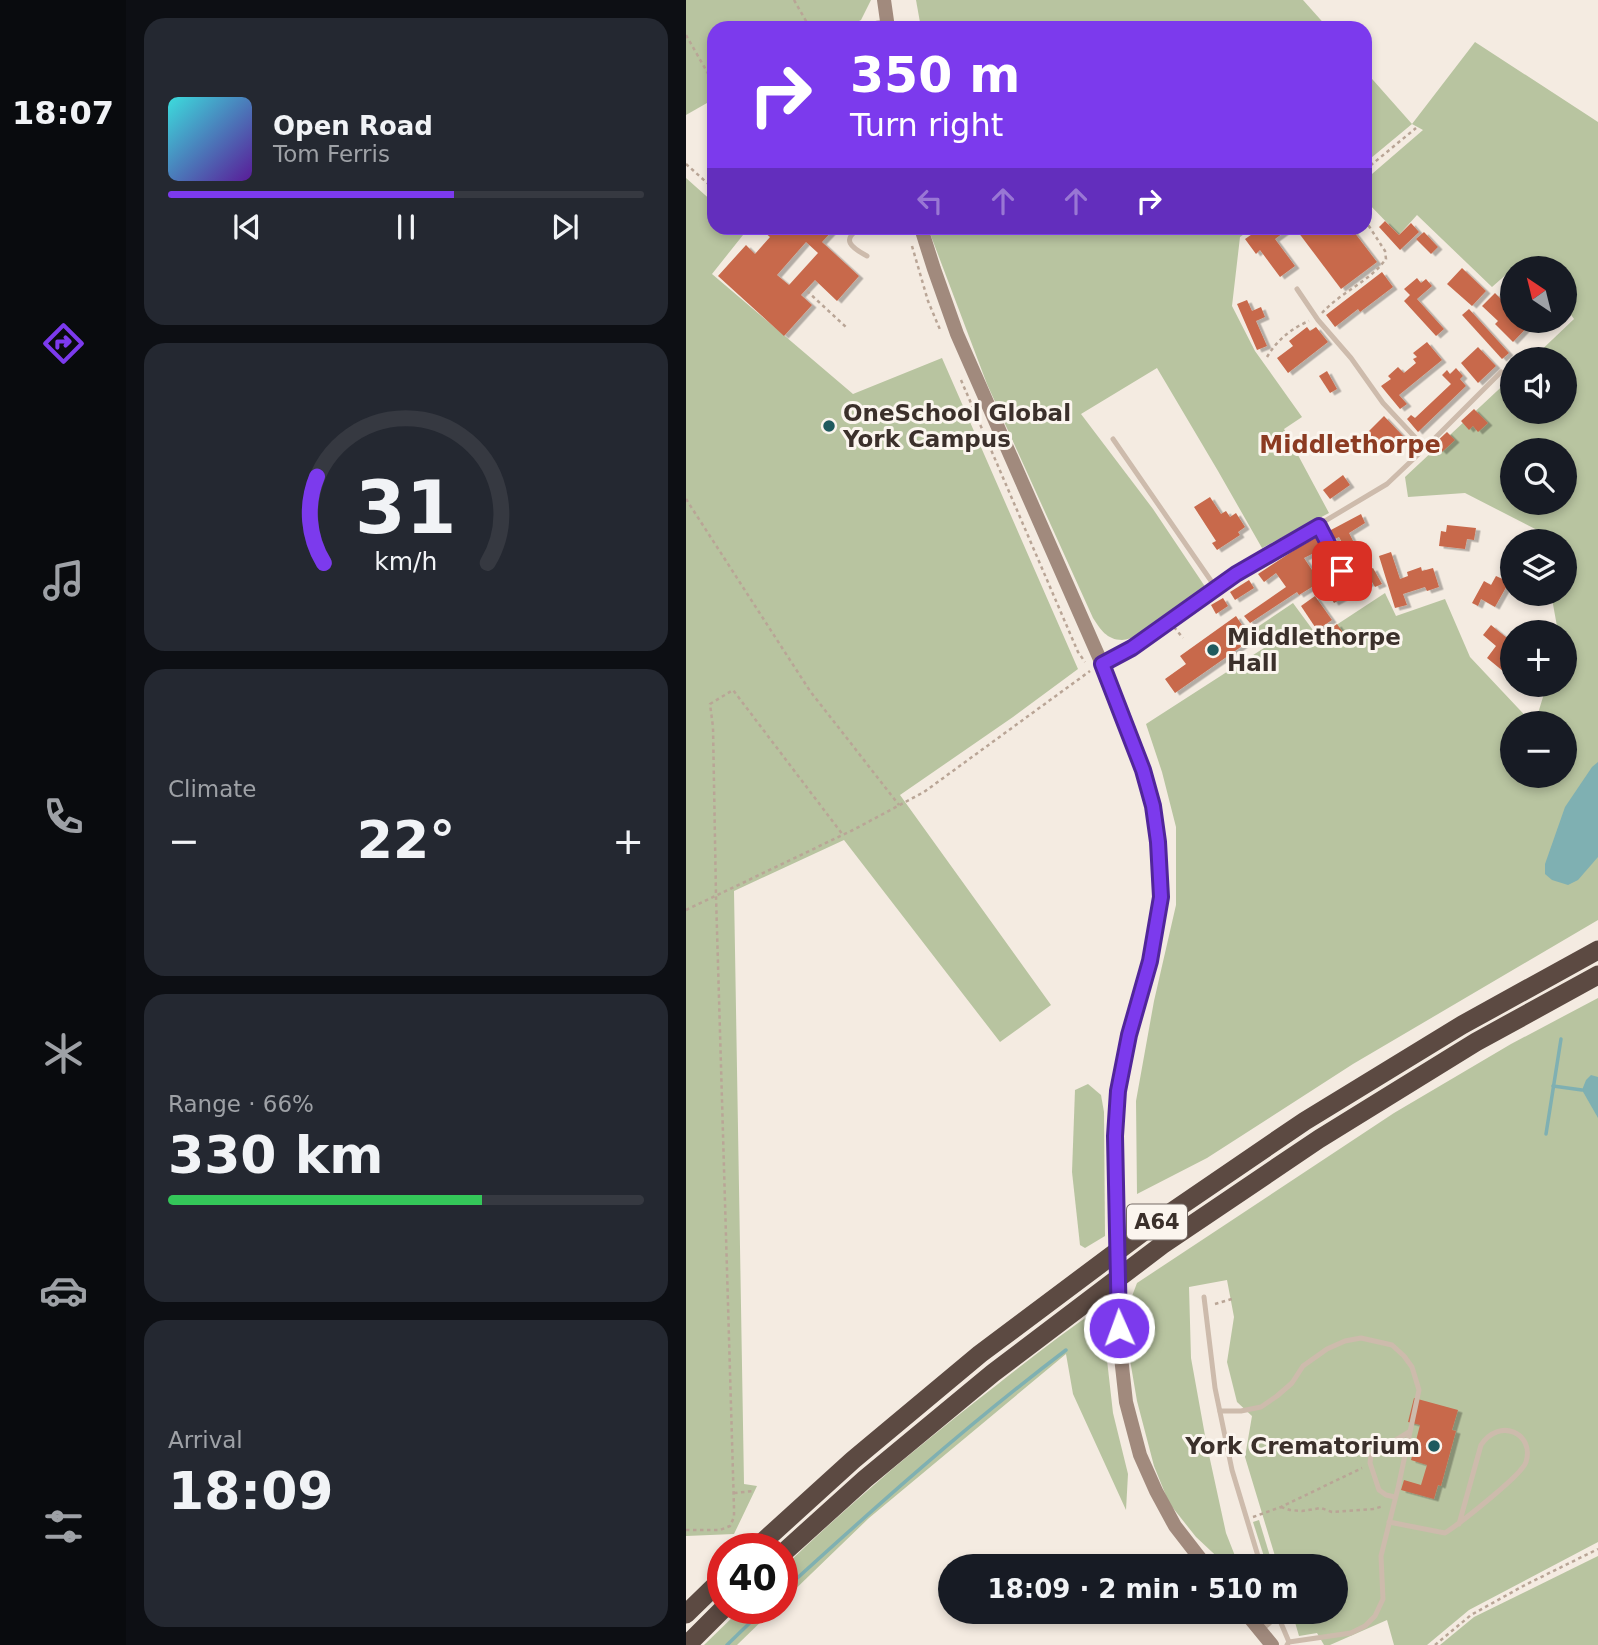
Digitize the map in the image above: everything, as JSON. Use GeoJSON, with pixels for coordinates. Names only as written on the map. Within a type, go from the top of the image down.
{"type":"FeatureCollection","features":[{"type":"Feature","properties":{"kind":"highway","name":"A64"},"geometry":{"type":"LineString","coordinates":[[773,1533],[853,1460],[980,1354],[1151,1226],[1316,1114],[1462,1025],[1598,950]]}},
{"type":"Feature","properties":{"kind":"highway","name":"A64"},"geometry":{"type":"LineString","coordinates":[[798,1540],[865,1479],[993,1373],[1162,1245],[1330,1132],[1476,1042],[1598,975]]}},
{"type":"Feature","properties":{"kind":"highway"},"geometry":{"type":"LineString","coordinates":[[686,1614],[707,1594]]}},
{"type":"Feature","properties":{"kind":"highway"},"geometry":{"type":"LineString","coordinates":[[687,1645],[708,1624]]}},
{"type":"Feature","properties":{"kind":"street"},"geometry":{"type":"LineString","coordinates":[[884,0],[887,21]]}},
{"type":"Feature","properties":{"kind":"street"},"geometry":{"type":"LineString","coordinates":[[923,235],[957,334],[1102,664],[1143,770],[1153,806],[1161,897],[1150,961],[1129,1035],[1118,1091],[1115,1136],[1120,1348],[1126,1402],[1140,1455],[1175,1526],[1197,1554]]}},
{"type":"Feature","properties":{"kind":"street"},"geometry":{"type":"LineString","coordinates":[[1256,1624],[1272,1645]]}},
{"type":"Feature","properties":{"kind":"lane"},"geometry":{"type":"LineString","coordinates":[[852,235],[850,243],[855,250],[867,256]]}},
{"type":"Feature","properties":{"kind":"lane"},"geometry":{"type":"LineString","coordinates":[[1297,289],[1383,404],[1425,449]]}},
{"type":"Feature","properties":{"kind":"lane"},"geometry":{"type":"LineString","coordinates":[[1102,664],[1132,648],[1236,574],[1387,484],[1500,373]]}},
{"type":"Feature","properties":{"kind":"lane"},"geometry":{"type":"LineString","coordinates":[[1113,439],[1216,588]]}},
{"type":"Feature","properties":{"kind":"lane"},"geometry":{"type":"LineString","coordinates":[[1319,526],[1342,571]]}},
{"type":"Feature","properties":{"kind":"lane"},"geometry":{"type":"LineString","coordinates":[[1204,1297],[1215,1388],[1232,1470],[1257,1554]]}},
{"type":"Feature","properties":{"kind":"lane"},"geometry":{"type":"LineString","coordinates":[[1220,1411],[1261,1407],[1292,1383],[1303,1366],[1327,1349],[1345,1340],[1361,1338],[1392,1345],[1412,1367],[1419,1390],[1381,1556],[1383,1600],[1375,1616],[1365,1626],[1351,1633],[1288,1643],[1281,1624]]}},
{"type":"Feature","properties":{"kind":"lane"},"geometry":{"type":"LineString","coordinates":[[1389,1522],[1445,1533],[1459,1524],[1525,1466],[1528,1452],[1524,1440],[1518,1434],[1506,1429],[1494,1431],[1481,1445],[1459,1524]]}},
{"type":"Feature","properties":{"kind":"lane"},"geometry":{"type":"LineString","coordinates":[[1394,1501],[1379,1490],[1370,1463],[1371,1455],[1409,1432]]}},
{"type":"Feature","properties":{"kind":"lane"},"geometry":{"type":"LineString","coordinates":[[1261,1630],[1267,1624]]}},
{"type":"Feature","properties":{"kind":"path"},"geometry":{"type":"LineString","coordinates":[[794,0],[806,21]]}},
{"type":"Feature","properties":{"kind":"path"},"geometry":{"type":"LineString","coordinates":[[686,36],[707,73]]}},
{"type":"Feature","properties":{"kind":"path"},"geometry":{"type":"LineString","coordinates":[[1372,164],[1416,128]]}},
{"type":"Feature","properties":{"kind":"path"},"geometry":{"type":"LineString","coordinates":[[686,164],[707,183]]}},
{"type":"Feature","properties":{"kind":"path"},"geometry":{"type":"LineString","coordinates":[[1268,357],[1288,332],[1307,321],[1318,320],[1337,299],[1380,268],[1386,259],[1385,251],[1372,231]]}},
{"type":"Feature","properties":{"kind":"path"},"geometry":{"type":"LineString","coordinates":[[807,291],[846,328]]}},
{"type":"Feature","properties":{"kind":"path"},"geometry":{"type":"LineString","coordinates":[[686,499],[810,691],[899,805]]}},
{"type":"Feature","properties":{"kind":"path"},"geometry":{"type":"LineString","coordinates":[[1170,621],[1183,638]]}},
{"type":"Feature","properties":{"kind":"path"},"geometry":{"type":"LineString","coordinates":[[686,910],[843,835],[924,792],[1102,664]]}},
{"type":"Feature","properties":{"kind":"path"},"geometry":{"type":"LineString","coordinates":[[686,1530],[720,1530],[730,1526],[734,1517],[713,727],[710,704],[733,690],[843,835]]}},
{"type":"Feature","properties":{"kind":"path"},"geometry":{"type":"LineString","coordinates":[[1205,1307],[1232,1298]]}},
{"type":"Feature","properties":{"kind":"path"},"geometry":{"type":"LineString","coordinates":[[1247,1520],[1370,1463]]}},
{"type":"Feature","properties":{"kind":"path"},"geometry":{"type":"LineString","coordinates":[[734,1493],[754,1491]]}},
{"type":"Feature","properties":{"kind":"path"},"geometry":{"type":"LineString","coordinates":[[1280,1507],[1302,1511],[1321,1508],[1332,1512],[1347,1512],[1373,1509],[1394,1501]]}},
{"type":"Feature","properties":{"kind":"path"},"geometry":{"type":"LineString","coordinates":[[1435,1645],[1471,1615],[1598,1549]]}},
{"type":"Feature","properties":{"kind":"green space"},"geometry":{"type":"Polygon","coordinates":[[[686,0],[871,0],[859,21],[707,21],[707,103],[686,115],[686,0]]]}},
{"type":"Feature","properties":{"kind":"green space"},"geometry":{"type":"Polygon","coordinates":[[[916,0],[1303,0],[1322,21],[920,21],[916,0]]]}},
{"type":"Feature","properties":{"kind":"green space"},"geometry":{"type":"Polygon","coordinates":[[[1475,42],[1598,122],[1598,920],[1353,1064],[1207,1158],[1137,1194],[1136,1101],[1154,1001],[1176,905],[1176,827],[1146,724],[1264,648],[1253,630],[1293,603],[1318,637],[1385,593],[1396,616],[1445,599],[1470,657],[1500,689],[1500,697],[1508,697],[1521,711],[1500,711],[1500,788],[1577,788],[1577,711],[1539,711],[1543,697],[1577,697],[1577,620],[1556,620],[1553,606],[1577,606],[1577,529],[1535,529],[1508,515],[1577,515],[1577,438],[1500,438],[1500,511],[1465,493],[1408,497],[1405,477],[1500,388],[1500,424],[1577,424],[1577,347],[1545,347],[1559,333],[1577,333],[1577,256],[1500,256],[1500,280],[1492,287],[1417,215],[1399,235],[1372,207],[1372,174],[1423,130],[1412,124],[1475,42]]]}},
{"type":"Feature","properties":{"kind":"green space"},"geometry":{"type":"Polygon","coordinates":[[[1372,79],[1412,124],[1372,157],[1372,79]]]}},
{"type":"Feature","properties":{"kind":"green space"},"geometry":{"type":"Polygon","coordinates":[[[686,178],[707,197],[707,235],[743,235],[712,274],[853,394],[942,358],[1078,669],[900,795],[1051,1005],[1000,1042],[844,840],[734,891],[744,1484],[757,1486],[734,1533],[707,1533],[707,1535],[686,1536],[686,178]]]}},
{"type":"Feature","properties":{"kind":"green space"},"geometry":{"type":"Polygon","coordinates":[[[931,235],[1243,235],[1240,237],[1232,306],[1255,351],[1302,417],[1284,429],[1329,513],[1262,548],[1157,368],[1081,414],[1153,509],[1206,588],[1141,634],[1117,640],[1101,630],[1093,618],[987,384],[931,235]]]}},
{"type":"Feature","properties":{"kind":"green space"},"geometry":{"type":"Polygon","coordinates":[[[1598,998],[1598,1542],[1469,1610],[1427,1645],[1394,1645],[1387,1620],[1330,1645],[1324,1645],[1317,1633],[1299,1636],[1296,1624],[1348,1624],[1348,1554],[1274,1554],[1245,1457],[1252,1416],[1237,1402],[1227,1362],[1234,1317],[1227,1280],[1189,1287],[1191,1358],[1226,1533],[1234,1554],[1214,1554],[1196,1537],[1169,1503],[1154,1466],[1137,1401],[1129,1354],[1129,1304],[1137,1283],[1394,1113],[1511,1044],[1598,998]]]}},
{"type":"Feature","properties":{"kind":"green space"},"geometry":{"type":"Polygon","coordinates":[[[1088,1084],[1101,1095],[1104,1112],[1105,1236],[1085,1248],[1080,1245],[1072,1172],[1075,1090],[1088,1084]]]}},
{"type":"Feature","properties":{"kind":"green space"},"geometry":{"type":"Polygon","coordinates":[[[1101,1307],[1113,1413],[1128,1474],[1126,1510],[1073,1394],[1066,1354],[869,1518],[798,1587],[798,1554],[942,1428],[1101,1307]]]}},
{"type":"Feature","properties":{"kind":"green space"},"geometry":{"type":"Polygon","coordinates":[[[1259,1520],[1269,1554],[1263,1554],[1253,1522],[1259,1520]]]}},
{"type":"Feature","properties":{"kind":"green space"},"geometry":{"type":"Polygon","coordinates":[[[1598,1556],[1598,1645],[1440,1645],[1474,1617],[1598,1556]]]}},
{"type":"Feature","properties":{"kind":"green space"},"geometry":{"type":"Polygon","coordinates":[[[726,1624],[759,1624],[737,1645],[704,1645],[726,1624]]]}},
{"type":"Feature","properties":{"kind":"water"},"geometry":{"type":"Polygon","coordinates":[[[1598,762],[1598,857],[1578,880],[1568,885],[1552,880],[1545,874],[1545,864],[1565,807],[1598,762]]]}},
{"type":"Feature","properties":{"kind":"water"},"geometry":{"type":"Polygon","coordinates":[[[1591,1075],[1598,1077],[1598,1118],[1582,1090],[1591,1075]]]}},
{"type":"Feature","properties":{"kind":"building"},"geometry":{"type":"Polygon","coordinates":[[[1385,221],[1399,235],[1411,223],[1419,232],[1400,250],[1379,227],[1385,221]]]}},
{"type":"Feature","properties":{"kind":"building"},"geometry":{"type":"Polygon","coordinates":[[[1424,232],[1438,247],[1431,254],[1416,239],[1424,232]]]}},
{"type":"Feature","properties":{"kind":"building"},"geometry":{"type":"Polygon","coordinates":[[[768,235],[828,235],[822,242],[859,276],[837,301],[815,280],[801,295],[812,305],[784,336],[718,276],[746,245],[755,254],[770,237],[768,235]],[[806,242],[777,275],[789,285],[818,253],[806,242]]]}},
{"type":"Feature","properties":{"kind":"building"},"geometry":{"type":"Polygon","coordinates":[[[1251,235],[1280,235],[1275,239],[1295,266],[1280,277],[1260,250],[1256,254],[1245,239],[1251,235]]]}},
{"type":"Feature","properties":{"kind":"building"},"geometry":{"type":"Polygon","coordinates":[[[1300,235],[1356,235],[1377,262],[1341,289],[1300,235]]]}},
{"type":"Feature","properties":{"kind":"building"},"geometry":{"type":"Polygon","coordinates":[[[1462,268],[1486,291],[1472,306],[1447,284],[1462,268]]]}},
{"type":"Feature","properties":{"kind":"building"},"geometry":{"type":"Polygon","coordinates":[[[1382,272],[1393,287],[1335,327],[1326,315],[1382,272]]]}},
{"type":"Feature","properties":{"kind":"building"},"geometry":{"type":"Polygon","coordinates":[[[1417,278],[1421,283],[1426,279],[1432,286],[1417,299],[1444,329],[1436,336],[1404,301],[1410,295],[1404,289],[1417,278]]]}},
{"type":"Feature","properties":{"kind":"building"},"geometry":{"type":"Polygon","coordinates":[[[1495,293],[1500,298],[1500,329],[1495,324],[1498,321],[1482,306],[1495,293]]]}},
{"type":"Feature","properties":{"kind":"building"},"geometry":{"type":"Polygon","coordinates":[[[1247,300],[1252,311],[1261,307],[1265,317],[1256,321],[1267,346],[1257,350],[1237,304],[1247,300]]]}},
{"type":"Feature","properties":{"kind":"building"},"geometry":{"type":"Polygon","coordinates":[[[1469,309],[1504,347],[1500,347],[1500,357],[1462,315],[1469,309]]]}},
{"type":"Feature","properties":{"kind":"building"},"geometry":{"type":"Polygon","coordinates":[[[1307,327],[1310,331],[1316,327],[1328,342],[1288,373],[1277,358],[1293,346],[1289,341],[1307,327]]]}},
{"type":"Feature","properties":{"kind":"building"},"geometry":{"type":"Polygon","coordinates":[[[1504,333],[1522,333],[1513,342],[1504,333]]]}},
{"type":"Feature","properties":{"kind":"building"},"geometry":{"type":"Polygon","coordinates":[[[1427,342],[1442,360],[1399,395],[1407,404],[1400,409],[1381,386],[1391,379],[1388,376],[1398,367],[1404,373],[1416,363],[1413,359],[1417,357],[1413,353],[1427,342]]]}},
{"type":"Feature","properties":{"kind":"building"},"geometry":{"type":"Polygon","coordinates":[[[1478,347],[1496,366],[1478,383],[1461,363],[1478,347]]]}},
{"type":"Feature","properties":{"kind":"building"},"geometry":{"type":"Polygon","coordinates":[[[1456,368],[1463,376],[1460,379],[1466,386],[1418,432],[1407,419],[1411,415],[1415,418],[1451,384],[1442,375],[1447,370],[1450,374],[1456,368]]]}},
{"type":"Feature","properties":{"kind":"building"},"geometry":{"type":"Polygon","coordinates":[[[1327,371],[1337,389],[1330,393],[1319,376],[1327,371]]]}},
{"type":"Feature","properties":{"kind":"building"},"geometry":{"type":"Polygon","coordinates":[[[1474,409],[1488,423],[1478,432],[1473,426],[1469,430],[1461,421],[1474,409]]]}},
{"type":"Feature","properties":{"kind":"building"},"geometry":{"type":"Polygon","coordinates":[[[1384,416],[1404,437],[1390,451],[1367,433],[1384,416]]]}},
{"type":"Feature","properties":{"kind":"building"},"geometry":{"type":"Polygon","coordinates":[[[1447,432],[1455,440],[1442,452],[1434,444],[1447,432]]]}},
{"type":"Feature","properties":{"kind":"building"},"geometry":{"type":"Polygon","coordinates":[[[1343,475],[1350,485],[1330,499],[1323,490],[1343,475]]]}},
{"type":"Feature","properties":{"kind":"building"},"geometry":{"type":"Polygon","coordinates":[[[1210,497],[1221,514],[1226,511],[1230,517],[1236,513],[1245,527],[1238,532],[1240,535],[1217,550],[1212,543],[1216,541],[1194,507],[1210,497]]]}},
{"type":"Feature","properties":{"kind":"building"},"geometry":{"type":"Polygon","coordinates":[[[1361,514],[1365,523],[1349,533],[1368,570],[1373,568],[1382,584],[1375,587],[1372,582],[1334,603],[1328,593],[1332,590],[1312,554],[1304,558],[1320,582],[1299,595],[1297,592],[1250,623],[1244,616],[1286,587],[1276,573],[1264,582],[1258,574],[1319,536],[1324,546],[1321,548],[1340,584],[1360,575],[1339,537],[1333,540],[1329,531],[1361,514]]]}},
{"type":"Feature","properties":{"kind":"building"},"geometry":{"type":"Polygon","coordinates":[[[1447,525],[1476,528],[1474,540],[1467,539],[1465,549],[1439,546],[1441,531],[1446,532],[1447,525]]]}},
{"type":"Feature","properties":{"kind":"building"},"geometry":{"type":"Polygon","coordinates":[[[1391,552],[1400,579],[1408,576],[1407,572],[1421,567],[1422,571],[1433,568],[1439,587],[1427,591],[1425,587],[1403,594],[1407,605],[1395,608],[1379,556],[1391,552]]]}},
{"type":"Feature","properties":{"kind":"building"},"geometry":{"type":"Polygon","coordinates":[[[1496,576],[1500,578],[1500,598],[1495,607],[1481,599],[1478,606],[1472,603],[1484,581],[1491,585],[1496,576]]]}},
{"type":"Feature","properties":{"kind":"building"},"geometry":{"type":"Polygon","coordinates":[[[1249,580],[1254,588],[1235,600],[1230,592],[1249,580]]]}},
{"type":"Feature","properties":{"kind":"building"},"geometry":{"type":"Polygon","coordinates":[[[1315,596],[1332,620],[1317,630],[1301,606],[1315,596]]]}},
{"type":"Feature","properties":{"kind":"building"},"geometry":{"type":"Polygon","coordinates":[[[1223,598],[1228,606],[1216,614],[1211,605],[1223,598]]]}},
{"type":"Feature","properties":{"kind":"building","name":"Middlethorpe Hall"},"geometry":{"type":"Polygon","coordinates":[[[1236,616],[1244,628],[1238,633],[1245,644],[1175,693],[1165,679],[1186,664],[1180,656],[1236,616]]]}},
{"type":"Feature","properties":{"kind":"building"},"geometry":{"type":"Polygon","coordinates":[[[1337,624],[1344,634],[1332,642],[1326,632],[1337,624]]]}},
{"type":"Feature","properties":{"kind":"building"},"geometry":{"type":"Polygon","coordinates":[[[1491,625],[1500,632],[1500,669],[1487,658],[1496,646],[1483,635],[1491,625]]]}},
{"type":"Feature","properties":{"kind":"building","name":"York Crematorium"},"geometry":{"type":"Polygon","coordinates":[[[1414,1398],[1458,1410],[1452,1430],[1456,1431],[1441,1486],[1438,1485],[1434,1499],[1401,1490],[1404,1480],[1421,1485],[1427,1465],[1411,1460],[1420,1425],[1408,1422],[1414,1398]]]}},
{"type":"Feature","properties":{"kind":"waterway"},"geometry":{"type":"LineString","coordinates":[[1546,1134],[1561,1039]]}},
{"type":"Feature","properties":{"kind":"waterway"},"geometry":{"type":"LineString","coordinates":[[1553,1086],[1582,1090]]}},
{"type":"Feature","properties":{"kind":"waterway"},"geometry":{"type":"LineString","coordinates":[[798,1577],[921,1468],[1066,1350]]}},
{"type":"Feature","properties":{"kind":"waterway"},"geometry":{"type":"LineString","coordinates":[[727,1645],[749,1624]]}},
{"type":"Feature","properties":{"kind":"place","name":"OneSchool Global York Campus"},"geometry":{"type":"Point","coordinates":[829,426]}},
{"type":"Feature","properties":{"kind":"place","name":"Middlethorpe Hall"},"geometry":{"type":"Point","coordinates":[1213,650]}},
{"type":"Feature","properties":{"kind":"place","name":"York Crematorium"},"geometry":{"type":"Point","coordinates":[1434,1446]}},
{"type":"Feature","properties":{"kind":"district","name":"Middlethorpe"},"geometry":{"type":"Point","coordinates":[1350,445]}},
{"type":"Feature","properties":{"kind":"route"},"geometry":{"type":"LineString","coordinates":[[1119,1328],[1115,1136],[1118,1091],[1129,1035],[1150,961],[1161,897],[1153,806],[1143,770],[1102,664],[1132,648],[1236,574],[1319,526],[1342,571]]}}]}
